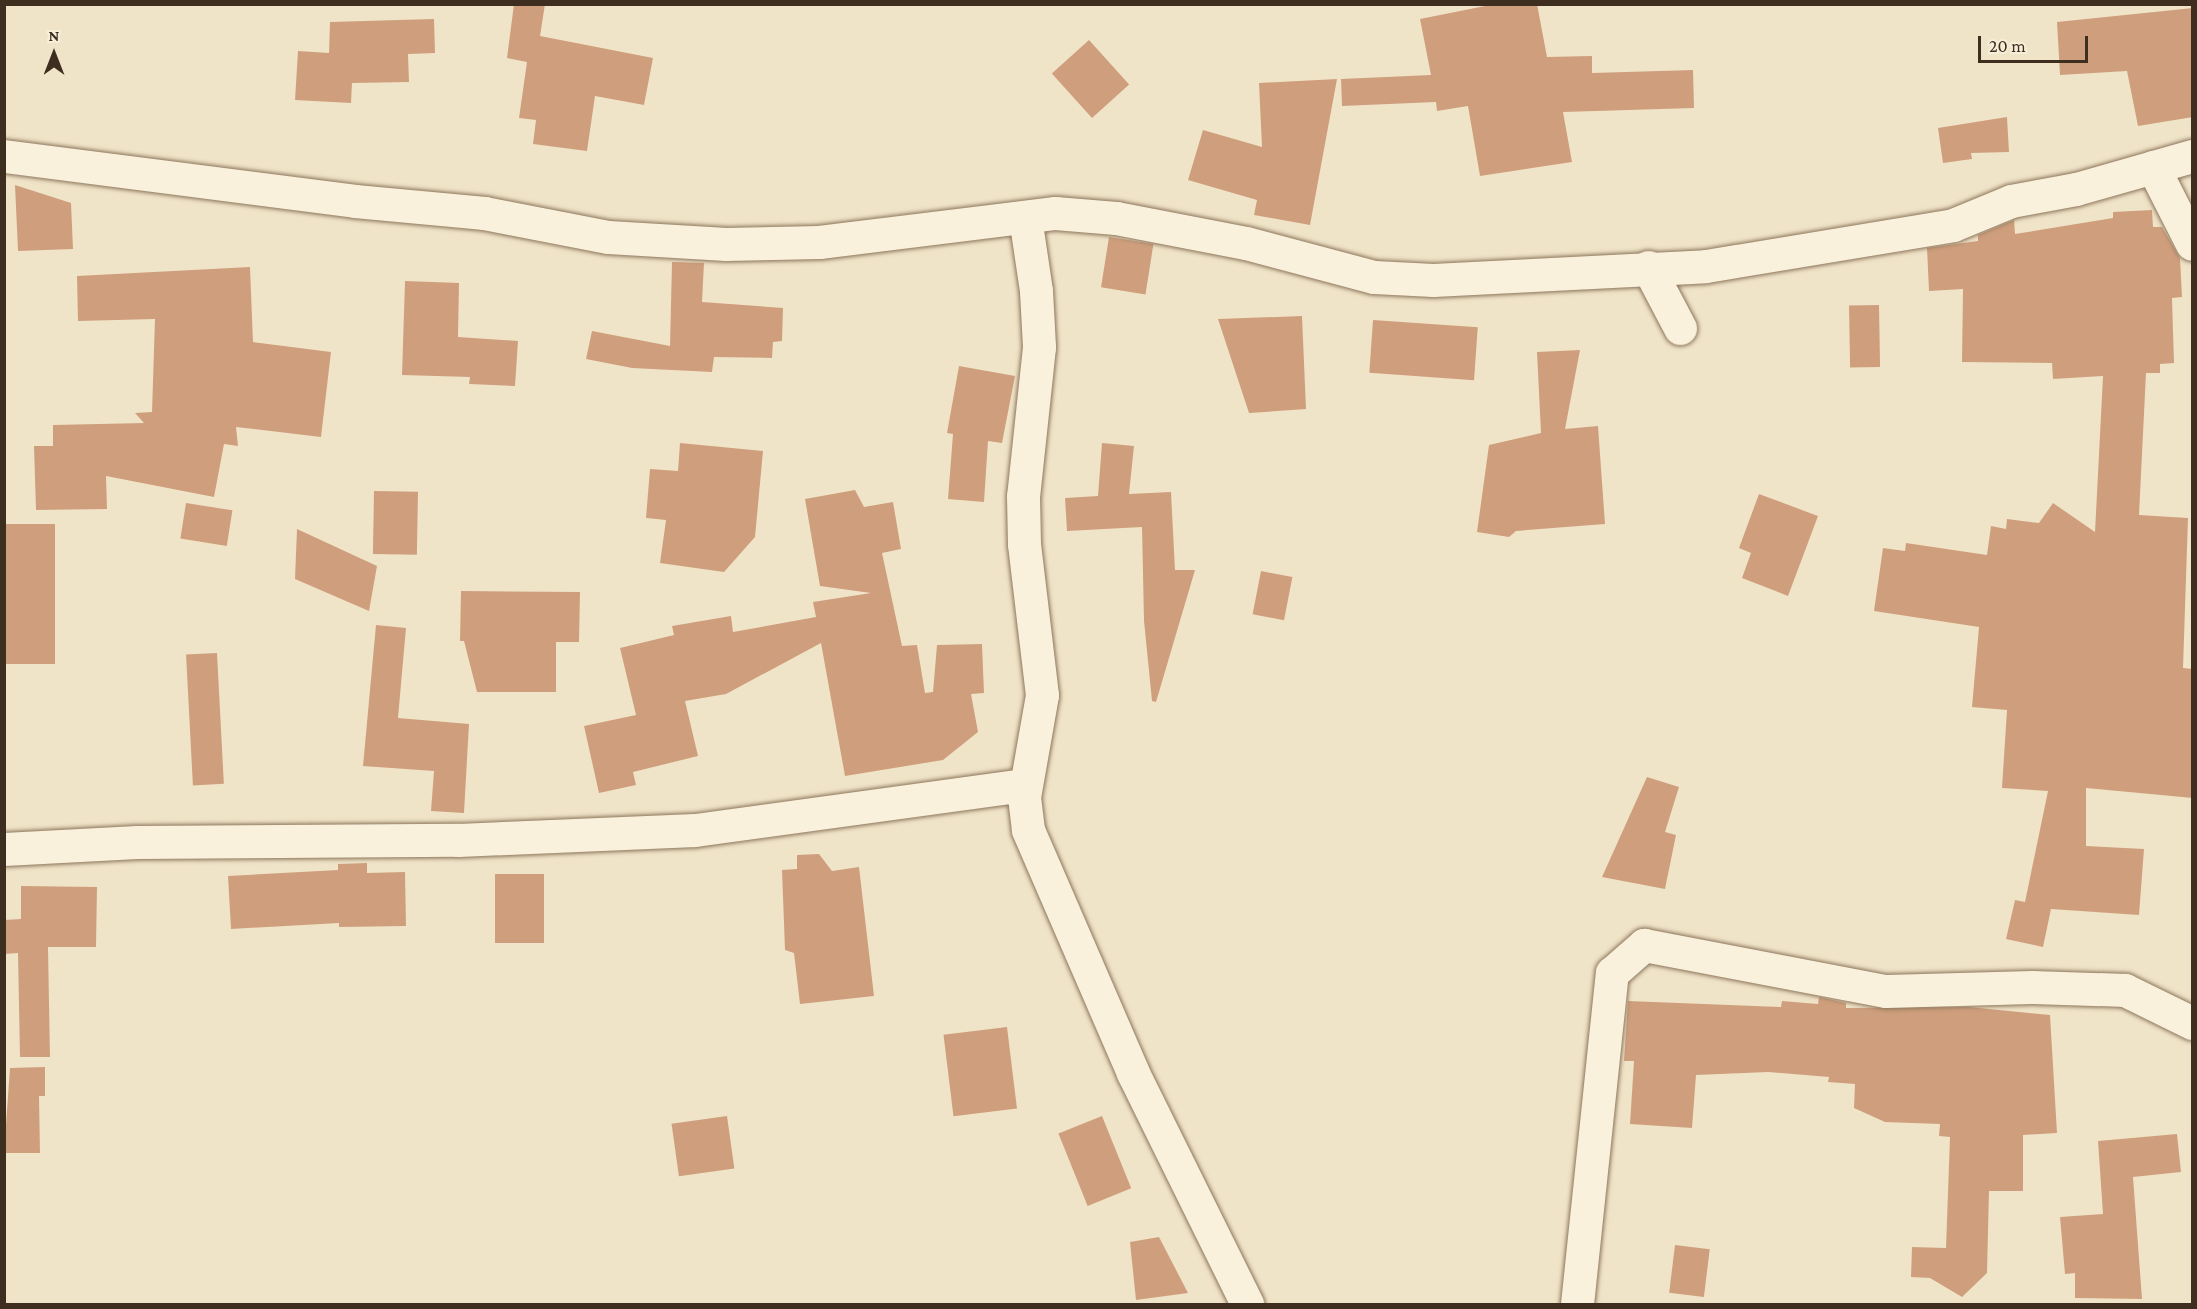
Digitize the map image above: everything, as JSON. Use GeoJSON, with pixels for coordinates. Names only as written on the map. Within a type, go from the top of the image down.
{"type":"FeatureCollection","features":[{"type":"Feature","properties":{"kind":"street"},"geometry":{"type":"LineString","coordinates":[[4,156],[355,201],[484,213],[608,237],[726,244],[819,242],[1055,213],[1116,218],[1246,243],[1374,277],[1433,280],[1648,267],[1706,266],[1953,225],[2011,201],[2193,156]]}},
{"type":"Feature","properties":{"kind":"street"},"geometry":{"type":"LineString","coordinates":[[2154,167],[2193,244]]}},
{"type":"Feature","properties":{"kind":"street"},"geometry":{"type":"LineString","coordinates":[[1025,217],[1036,291],[1039,347],[1023,496],[1024,544],[1042,695],[1025,785],[1028,830],[1074,942],[1170,1154],[1247,1305]]}},
{"type":"Feature","properties":{"kind":"street"},"geometry":{"type":"LineString","coordinates":[[1648,267],[1680,328]]}},
{"type":"Feature","properties":{"kind":"street"},"geometry":{"type":"LineString","coordinates":[[4,849],[159,842],[458,840],[694,830],[1025,785]]}},
{"type":"Feature","properties":{"kind":"street"},"geometry":{"type":"LineString","coordinates":[[1577,1305],[1612,973],[1644,945],[1886,991],[2032,987],[2125,990],[2193,1023]]}},
{"type":"Feature","properties":{"kind":"building"},"geometry":{"type":"Polygon","coordinates":[[[514,4],[545,4],[540,36],[653,58],[644,105],[595,96],[587,151],[533,144],[536,120],[519,118],[527,62],[507,58],[514,4]]]}},
{"type":"Feature","properties":{"kind":"building"},"geometry":{"type":"Polygon","coordinates":[[[1495,4],[1537,4],[1547,57],[1592,56],[1592,73],[1693,70],[1694,108],[1563,112],[1572,162],[1480,176],[1468,106],[1437,111],[1436,102],[1342,106],[1341,79],[1431,75],[1420,19],[1495,4]]]}},
{"type":"Feature","properties":{"kind":"building"},"geometry":{"type":"Polygon","coordinates":[[[2193,8],[2193,117],[2138,126],[2127,71],[2060,75],[2057,22],[2193,8]]]}},
{"type":"Feature","properties":{"kind":"building"},"geometry":{"type":"Polygon","coordinates":[[[434,19],[435,53],[408,54],[409,82],[352,83],[351,103],[295,100],[298,51],[329,53],[330,22],[434,19]]]}},
{"type":"Feature","properties":{"kind":"building"},"geometry":{"type":"Polygon","coordinates":[[[1089,40],[1129,85],[1092,118],[1052,73],[1089,40]]]}},
{"type":"Feature","properties":{"kind":"building"},"geometry":{"type":"Polygon","coordinates":[[[1337,79],[1310,225],[1254,215],[1257,200],[1188,180],[1203,130],[1262,147],[1259,83],[1337,79]]]}},
{"type":"Feature","properties":{"kind":"building"},"geometry":{"type":"Polygon","coordinates":[[[2007,117],[2009,152],[1971,153],[1972,159],[1943,163],[1938,128],[2007,117]]]}},
{"type":"Feature","properties":{"kind":"building"},"geometry":{"type":"Polygon","coordinates":[[[15,185],[71,203],[73,249],[18,251],[15,185]]]}},
{"type":"Feature","properties":{"kind":"building"},"geometry":{"type":"Polygon","coordinates":[[[2152,210],[2153,227],[2162,227],[2180,258],[2182,297],[2172,298],[2174,363],[2160,364],[2160,373],[2146,373],[2139,515],[2188,518],[2183,668],[2193,669],[2193,798],[2086,788],[2086,846],[2144,849],[2139,915],[2051,909],[2043,947],[2006,939],[2015,900],[2025,902],[2048,791],[2002,788],[2007,710],[1972,707],[1979,627],[1874,611],[1883,548],[1905,551],[1906,543],[1987,555],[1991,526],[2006,529],[2007,519],[2039,523],[2053,503],[2095,532],[2103,376],[2053,379],[2052,363],[1962,362],[1963,289],[1929,291],[1927,248],[1978,241],[1978,235],[2014,220],[2015,234],[2113,218],[2113,212],[2152,210]]]}},
{"type":"Feature","properties":{"kind":"building"},"geometry":{"type":"Polygon","coordinates":[[[1109,237],[1153,244],[1145,294],[1101,287],[1109,237]]]}},
{"type":"Feature","properties":{"kind":"building"},"geometry":{"type":"Polygon","coordinates":[[[672,262],[704,263],[702,302],[783,308],[782,341],[773,342],[772,358],[714,357],[712,372],[632,368],[586,359],[592,331],[670,346],[672,262]]]}},
{"type":"Feature","properties":{"kind":"building"},"geometry":{"type":"Polygon","coordinates":[[[250,267],[253,342],[331,352],[321,437],[236,427],[238,446],[224,444],[214,497],[106,476],[107,509],[36,510],[34,446],[53,446],[53,425],[144,423],[135,413],[152,412],[155,319],[78,321],[77,276],[250,267]]]}},
{"type":"Feature","properties":{"kind":"building"},"geometry":{"type":"Polygon","coordinates":[[[405,281],[459,283],[458,337],[518,341],[515,386],[469,384],[470,377],[402,375],[405,281]]]}},
{"type":"Feature","properties":{"kind":"building"},"geometry":{"type":"Polygon","coordinates":[[[1879,305],[1880,367],[1850,368],[1849,306],[1879,305]]]}},
{"type":"Feature","properties":{"kind":"building"},"geometry":{"type":"Polygon","coordinates":[[[1302,316],[1306,409],[1249,413],[1218,319],[1302,316]]]}},
{"type":"Feature","properties":{"kind":"building"},"geometry":{"type":"Polygon","coordinates":[[[1373,320],[1478,327],[1474,380],[1369,373],[1373,320]]]}},
{"type":"Feature","properties":{"kind":"building"},"geometry":{"type":"Polygon","coordinates":[[[1580,350],[1565,429],[1598,426],[1605,524],[1516,531],[1509,537],[1477,532],[1489,445],[1541,433],[1537,352],[1580,350]]]}},
{"type":"Feature","properties":{"kind":"building"},"geometry":{"type":"Polygon","coordinates":[[[959,366],[1015,376],[1002,443],[988,441],[984,502],[948,499],[953,434],[947,433],[959,366]]]}},
{"type":"Feature","properties":{"kind":"building"},"geometry":{"type":"Polygon","coordinates":[[[680,443],[763,451],[755,537],[724,572],[660,563],[666,520],[646,518],[650,469],[678,471],[680,443]]]}},
{"type":"Feature","properties":{"kind":"building"},"geometry":{"type":"Polygon","coordinates":[[[1102,443],[1134,446],[1129,494],[1171,492],[1175,570],[1195,570],[1156,702],[1152,701],[1144,621],[1142,527],[1067,531],[1065,498],[1098,496],[1102,443]]]}},
{"type":"Feature","properties":{"kind":"building"},"geometry":{"type":"Polygon","coordinates":[[[855,490],[864,507],[893,502],[901,549],[882,553],[902,646],[917,645],[925,693],[933,692],[937,645],[982,644],[984,693],[971,694],[978,732],[943,760],[845,776],[821,643],[726,694],[685,701],[698,756],[633,772],[636,785],[599,793],[584,726],[636,715],[620,648],[674,635],[672,626],[731,616],[733,632],[816,617],[813,602],[871,593],[820,586],[805,499],[855,490]]]}},
{"type":"Feature","properties":{"kind":"building"},"geometry":{"type":"Polygon","coordinates":[[[374,491],[418,492],[417,555],[373,554],[374,491]]]}},
{"type":"Feature","properties":{"kind":"building"},"geometry":{"type":"Polygon","coordinates":[[[1759,494],[1818,516],[1788,596],[1742,578],[1751,553],[1739,548],[1759,494]]]}},
{"type":"Feature","properties":{"kind":"building"},"geometry":{"type":"Polygon","coordinates":[[[186,503],[232,510],[227,546],[180,539],[186,503]]]}},
{"type":"Feature","properties":{"kind":"building"},"geometry":{"type":"Polygon","coordinates":[[[4,524],[55,524],[55,664],[4,664],[4,524]]]}},
{"type":"Feature","properties":{"kind":"building"},"geometry":{"type":"Polygon","coordinates":[[[297,529],[377,566],[369,611],[295,579],[297,529]]]}},
{"type":"Feature","properties":{"kind":"building"},"geometry":{"type":"Polygon","coordinates":[[[1261,571],[1292,577],[1284,620],[1253,614],[1261,571]]]}},
{"type":"Feature","properties":{"kind":"building"},"geometry":{"type":"Polygon","coordinates":[[[461,591],[580,592],[579,642],[556,642],[556,692],[477,692],[464,641],[460,641],[461,591]]]}},
{"type":"Feature","properties":{"kind":"building"},"geometry":{"type":"Polygon","coordinates":[[[376,625],[406,628],[398,718],[469,724],[464,813],[431,811],[434,771],[363,766],[376,625]]]}},
{"type":"Feature","properties":{"kind":"building"},"geometry":{"type":"Polygon","coordinates":[[[217,653],[224,784],[193,785],[186,655],[217,653]]]}},
{"type":"Feature","properties":{"kind":"building"},"geometry":{"type":"Polygon","coordinates":[[[1647,777],[1679,787],[1665,832],[1676,835],[1665,889],[1602,877],[1647,777]]]}},
{"type":"Feature","properties":{"kind":"building"},"geometry":{"type":"Polygon","coordinates":[[[819,854],[832,871],[859,867],[874,996],[800,1004],[794,953],[785,950],[782,870],[797,869],[797,855],[819,854]]]}},
{"type":"Feature","properties":{"kind":"building"},"geometry":{"type":"Polygon","coordinates":[[[367,863],[367,873],[405,872],[406,926],[339,927],[339,923],[231,929],[228,876],[338,870],[338,864],[367,863]]]}},
{"type":"Feature","properties":{"kind":"building"},"geometry":{"type":"Polygon","coordinates":[[[495,874],[544,874],[544,943],[495,943],[495,874]]]}},
{"type":"Feature","properties":{"kind":"building"},"geometry":{"type":"Polygon","coordinates":[[[21,886],[97,887],[96,947],[48,947],[50,1057],[20,1057],[18,953],[4,954],[4,920],[21,919],[21,886]]]}},
{"type":"Feature","properties":{"kind":"building"},"geometry":{"type":"Polygon","coordinates":[[[1819,997],[1846,1003],[1846,1008],[1969,1007],[2050,1015],[2057,1133],[2023,1135],[2023,1191],[1989,1191],[1987,1273],[1962,1297],[1930,1278],[1911,1277],[1912,1247],[1946,1248],[1950,1137],[1939,1136],[1940,1124],[1885,1122],[1854,1108],[1855,1084],[1828,1082],[1829,1077],[1768,1072],[1696,1075],[1692,1128],[1630,1124],[1634,1061],[1624,1061],[1628,1001],[1781,1007],[1782,1001],[1818,1004],[1819,997]]]}},
{"type":"Feature","properties":{"kind":"building"},"geometry":{"type":"Polygon","coordinates":[[[1007,1027],[1017,1108],[953,1116],[943,1035],[1007,1027]]]}},
{"type":"Feature","properties":{"kind":"building"},"geometry":{"type":"Polygon","coordinates":[[[45,1067],[45,1096],[39,1096],[40,1153],[4,1153],[10,1068],[45,1067]]]}},
{"type":"Feature","properties":{"kind":"building"},"geometry":{"type":"Polygon","coordinates":[[[727,1116],[734,1168],[679,1176],[672,1124],[727,1116]]]}},
{"type":"Feature","properties":{"kind":"building"},"geometry":{"type":"Polygon","coordinates":[[[1102,1116],[1131,1188],[1088,1206],[1058,1134],[1102,1116]]]}},
{"type":"Feature","properties":{"kind":"building"},"geometry":{"type":"Polygon","coordinates":[[[2177,1134],[2181,1172],[2133,1177],[2142,1299],[2075,1298],[2075,1273],[2065,1274],[2060,1217],[2103,1214],[2098,1141],[2177,1134]]]}},
{"type":"Feature","properties":{"kind":"building"},"geometry":{"type":"Polygon","coordinates":[[[1159,1237],[1188,1293],[1136,1300],[1130,1242],[1159,1237]]]}},
{"type":"Feature","properties":{"kind":"building"},"geometry":{"type":"Polygon","coordinates":[[[1675,1245],[1710,1249],[1704,1297],[1669,1293],[1675,1245]]]}}]}
